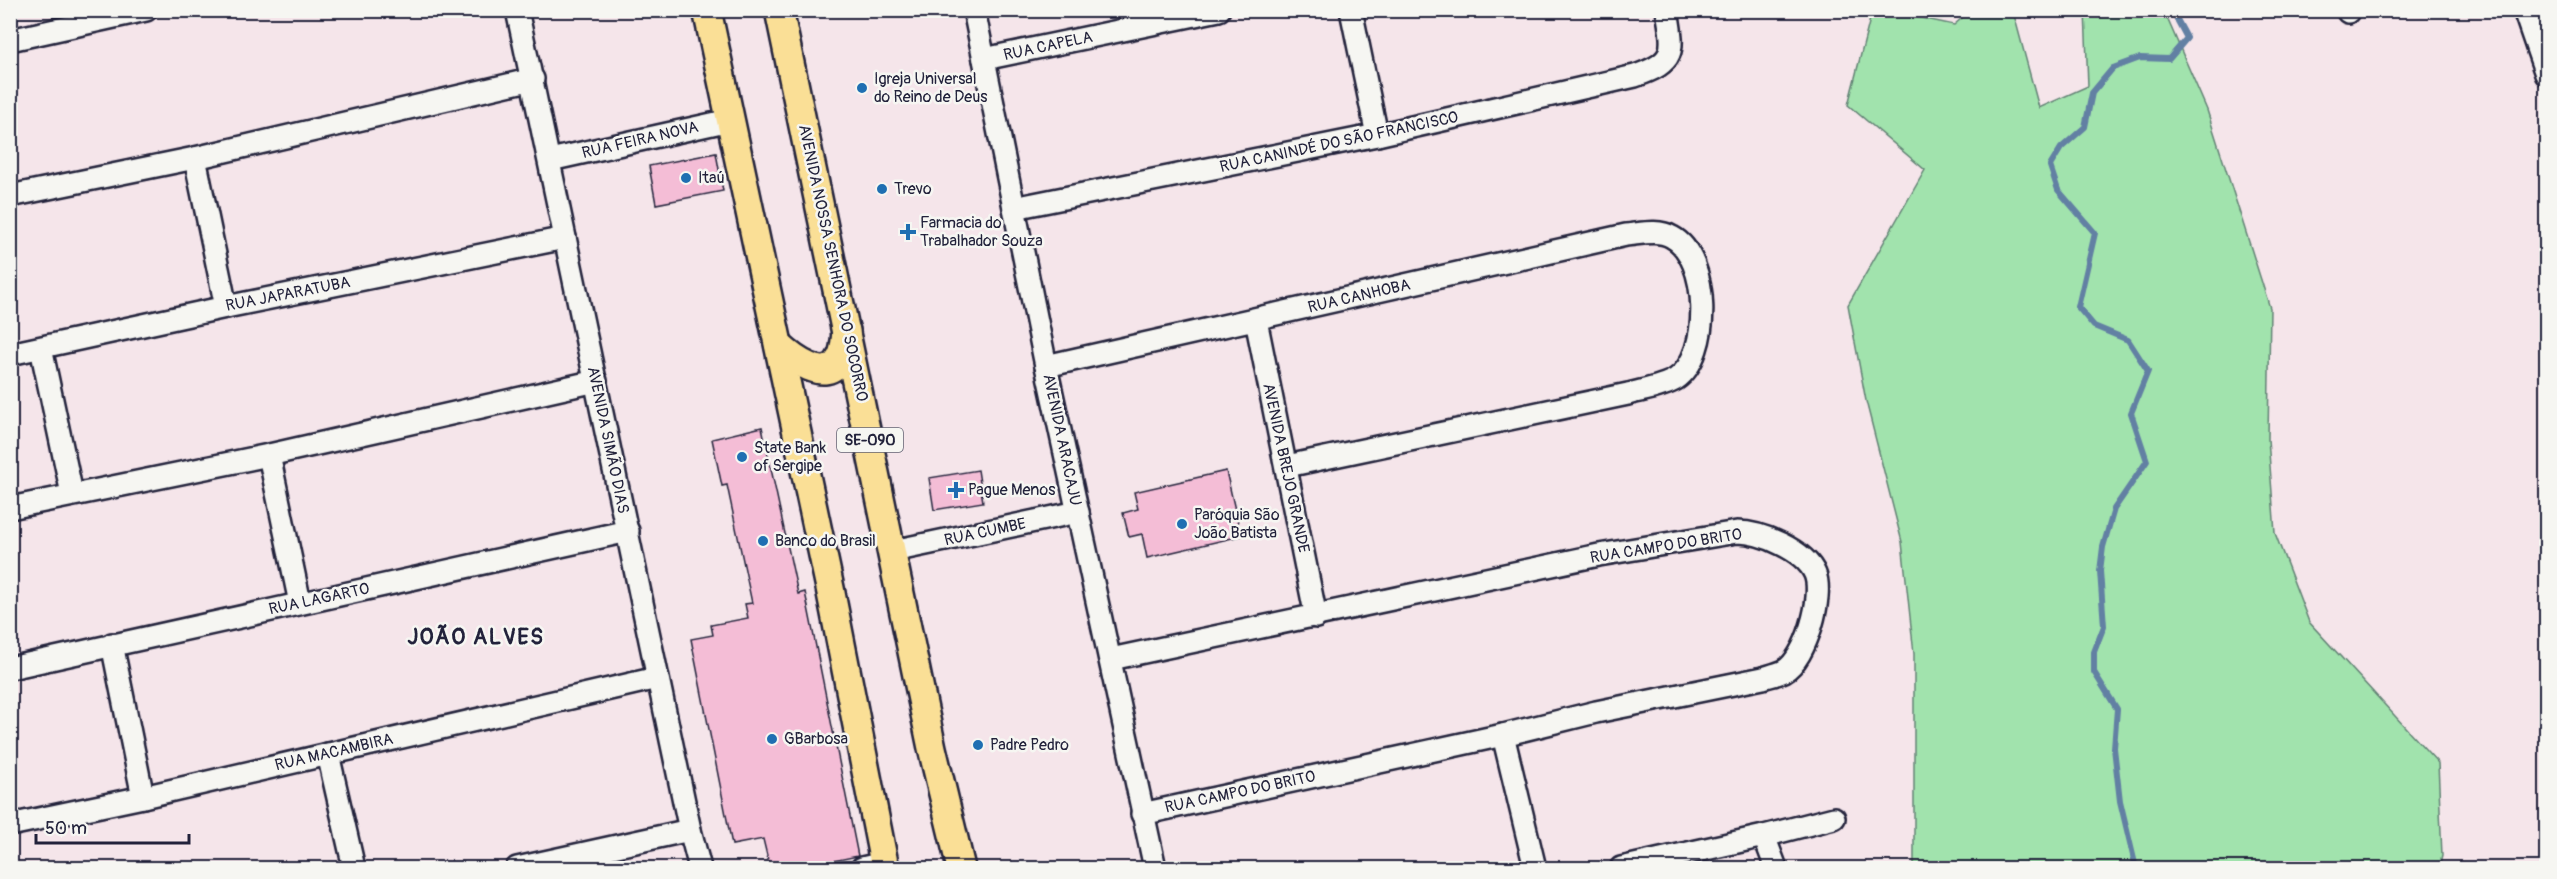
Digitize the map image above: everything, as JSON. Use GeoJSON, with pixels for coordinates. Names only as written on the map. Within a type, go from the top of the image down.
{"type":"FeatureCollection","features":[{"type":"Feature","properties":{"kind":"main road"},"geometry":{"type":"LineString","coordinates":[[706,10],[830,588],[877,867]]}},
{"type":"Feature","properties":{"kind":"main road","name":"AVENIDA NOSSA SENHORA DO SOCORRO"},"geometry":{"type":"LineString","coordinates":[[779,10],[847,328],[932,748],[961,868]]}},
{"type":"Feature","properties":{"kind":"main road"},"geometry":{"type":"LineString","coordinates":[[779,346],[805,366],[829,368],[836,365],[841,358],[847,328]]}},
{"type":"Feature","properties":{"kind":"street"},"geometry":{"type":"LineString","coordinates":[[10,40],[146,10]]}},
{"type":"Feature","properties":{"kind":"street","name":"AVENIDA SIMÃO DIAS"},"geometry":{"type":"LineString","coordinates":[[517,10],[657,678],[700,868]]}},
{"type":"Feature","properties":{"kind":"street","name":"AVENIDA ARACAJU"},"geometry":{"type":"LineString","coordinates":[[974,10],[1046,366],[1155,868]]}},
{"type":"Feature","properties":{"kind":"street","name":"RUA CAPELA"},"geometry":{"type":"LineString","coordinates":[[984,59],[1219,10]]}},
{"type":"Feature","properties":{"kind":"street"},"geometry":{"type":"LineString","coordinates":[[1351,10],[1377,135]]}},
{"type":"Feature","properties":{"kind":"street","name":"RUA CANINDÉ DO SÃO FRANCISCO"},"geometry":{"type":"LineString","coordinates":[[1014,208],[1377,135],[1622,79],[1662,66],[1667,60],[1671,50],[1668,10]]}},
{"type":"Feature","properties":{"kind":"street"},"geometry":{"type":"LineString","coordinates":[[2524,10],[2547,74]]}},
{"type":"Feature","properties":{"kind":"street"},"geometry":{"type":"LineString","coordinates":[[10,196],[195,158],[533,79]]}},
{"type":"Feature","properties":{"kind":"street","name":"RUA FEIRA NOVA"},"geometry":{"type":"LineString","coordinates":[[550,160],[730,120]]}},
{"type":"Feature","properties":{"kind":"street"},"geometry":{"type":"LineString","coordinates":[[195,158],[226,307]]}},
{"type":"Feature","properties":{"kind":"street","name":"RUA CANHOBA"},"geometry":{"type":"LineString","coordinates":[[1046,366],[1596,241],[1644,233],[1672,237],[1691,258],[1699,282],[1701,303],[1698,345],[1688,367],[1676,379],[1628,394],[1287,466]]}},
{"type":"Feature","properties":{"kind":"street","name":"RUA JAPARATUBA"},"geometry":{"type":"LineString","coordinates":[[10,354],[226,307],[566,238]]}},
{"type":"Feature","properties":{"kind":"street","name":"AVENIDA BREJO GRANDE"},"geometry":{"type":"LineString","coordinates":[[1256,320],[1316,617]]}},
{"type":"Feature","properties":{"kind":"street"},"geometry":{"type":"LineString","coordinates":[[41,348],[72,495]]}},
{"type":"Feature","properties":{"kind":"street"},"geometry":{"type":"LineString","coordinates":[[10,508],[269,454],[596,381]]}},
{"type":"Feature","properties":{"kind":"street"},"geometry":{"type":"LineString","coordinates":[[269,454],[300,603]]}},
{"type":"Feature","properties":{"kind":"street","name":"RUA CUMBE"},"geometry":{"type":"LineString","coordinates":[[892,551],[1078,512]]}},
{"type":"Feature","properties":{"kind":"street","name":"RUA LAGARTO"},"geometry":{"type":"LineString","coordinates":[[10,668],[628,531]]}},
{"type":"Feature","properties":{"kind":"street","name":"RUA CAMPO DO BRITO"},"geometry":{"type":"LineString","coordinates":[[1111,659],[1599,555],[1737,532],[1753,533],[1773,540],[1798,555],[1815,573],[1817,592],[1812,623],[1798,656],[1785,670],[1763,678],[1596,712],[1503,735],[1142,814]]}},
{"type":"Feature","properties":{"kind":"street"},"geometry":{"type":"LineString","coordinates":[[112,644],[143,797]]}},
{"type":"Feature","properties":{"kind":"street","name":"RUA MACAMBIRA"},"geometry":{"type":"LineString","coordinates":[[10,825],[143,797],[657,678]]}},
{"type":"Feature","properties":{"kind":"street"},"geometry":{"type":"LineString","coordinates":[[1503,735],[1535,868]]}},
{"type":"Feature","properties":{"kind":"street"},"geometry":{"type":"LineString","coordinates":[[328,754],[354,868]]}},
{"type":"Feature","properties":{"kind":"street"},"geometry":{"type":"LineString","coordinates":[[1621,868],[1834,818]]}},
{"type":"Feature","properties":{"kind":"street"},"geometry":{"type":"LineString","coordinates":[[517,868],[690,830]]}},
{"type":"Feature","properties":{"kind":"street"},"geometry":{"type":"LineString","coordinates":[[1764,836],[1776,868]]}},
{"type":"Feature","properties":{"kind":"green space"},"geometry":{"type":"Polygon","coordinates":[[[1872,11],[1888,11],[1954,25],[1970,11],[2013,11],[2039,108],[2088,86],[2085,11],[2164,11],[2207,110],[2270,308],[2268,439],[2275,533],[2309,622],[2438,763],[2442,856],[2439,868],[1914,868],[1914,654],[1902,542],[1866,401],[1848,305],[1925,170],[1848,105],[1872,11]]]}},
{"type":"Feature","properties":{"kind":"building","name":"Itaú"},"geometry":{"type":"Polygon","coordinates":[[[716,153],[723,191],[656,204],[649,166],[716,153]]]}},
{"type":"Feature","properties":{"kind":"building","name":"GBarbosa"},"geometry":{"type":"Polygon","coordinates":[[[762,427],[798,594],[805,592],[858,856],[799,868],[770,868],[763,839],[732,845],[691,639],[713,635],[711,625],[748,618],[745,604],[752,603],[727,485],[722,486],[712,439],[762,427]]]}},
{"type":"Feature","properties":{"kind":"building","name":"Pague Menos"},"geometry":{"type":"Polygon","coordinates":[[[978,470],[983,502],[934,510],[929,478],[978,470]]]}},
{"type":"Feature","properties":{"kind":"building","name":"Paróquia São João Batista"},"geometry":{"type":"Polygon","coordinates":[[[1226,471],[1241,536],[1147,558],[1142,534],[1129,537],[1123,513],[1138,509],[1134,492],[1226,471]]]}},
{"type":"Feature","properties":{"kind":"waterway"},"geometry":{"type":"LineString","coordinates":[[2136,868],[2120,801],[2114,748],[2117,709],[2094,672],[2094,652],[2104,626],[2100,571],[2103,547],[2114,509],[2147,461],[2131,413],[2148,371],[2128,340],[2094,326],[2078,307],[2095,233],[2058,190],[2050,166],[2061,148],[2085,127],[2092,93],[2113,68],[2140,58],[2169,59],[2187,38],[2172,10]]}},
{"type":"Feature","properties":{"kind":"place","name":"Igreja Universal do Reino de Deus"},"geometry":{"type":"Point","coordinates":[862,88]}},
{"type":"Feature","properties":{"kind":"place","name":"Itaú"},"geometry":{"type":"Point","coordinates":[686,178]}},
{"type":"Feature","properties":{"kind":"place","name":"Trevo"},"geometry":{"type":"Point","coordinates":[882,189]}},
{"type":"Feature","properties":{"kind":"place","name":"Farmacia do Trabalhador Souza"},"geometry":{"type":"Point","coordinates":[908,232]}},
{"type":"Feature","properties":{"kind":"place","name":"State Bank of Sergipe"},"geometry":{"type":"Point","coordinates":[742,457]}},
{"type":"Feature","properties":{"kind":"place","name":"Pague Menos"},"geometry":{"type":"Point","coordinates":[956,490]}},
{"type":"Feature","properties":{"kind":"place","name":"Paróquia São João Batista"},"geometry":{"type":"Point","coordinates":[1182,524]}},
{"type":"Feature","properties":{"kind":"place","name":"Banco do Brasil"},"geometry":{"type":"Point","coordinates":[763,541]}},
{"type":"Feature","properties":{"kind":"place","name":"GBarbosa"},"geometry":{"type":"Point","coordinates":[772,739]}},
{"type":"Feature","properties":{"kind":"place","name":"Padre Pedro"},"geometry":{"type":"Point","coordinates":[978,745]}},
{"type":"Feature","properties":{"kind":"district","name":"JOÃO ALVES"},"geometry":{"type":"Point","coordinates":[476,637]}}]}
